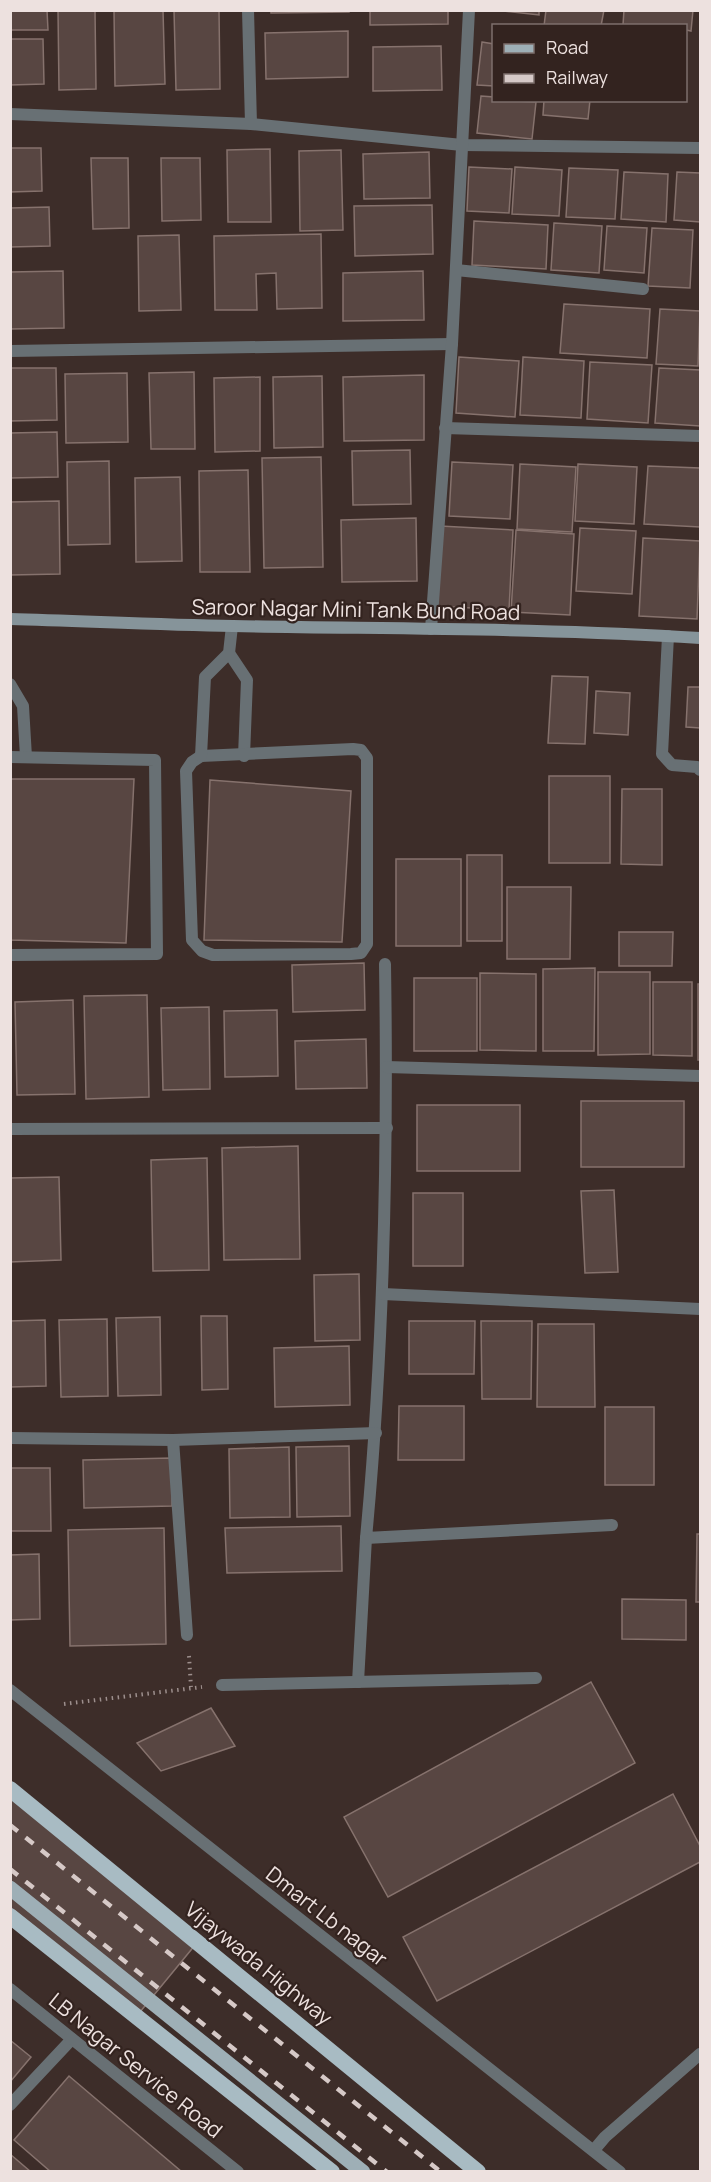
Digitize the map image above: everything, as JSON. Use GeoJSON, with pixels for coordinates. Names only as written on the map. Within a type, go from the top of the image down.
{"type":"FeatureCollection","features":[{"type":"Feature","properties":{"kind":"highway","name":"Vijaywada Highway"},"geometry":{"type":"LineString","coordinates":[[10,1789],[478,2172]]}},
{"type":"Feature","properties":{"kind":"highway"},"geometry":{"type":"LineString","coordinates":[[10,1916],[332,2172]]}},
{"type":"Feature","properties":{"kind":"main road","name":"Saroor Nagar Mini Tank Bund Road"},"geometry":{"type":"LineString","coordinates":[[10,619],[700,638]]}},
{"type":"Feature","properties":{"kind":"main road"},"geometry":{"type":"LineString","coordinates":[[10,1888],[363,2172]]}},
{"type":"Feature","properties":{"kind":"street"},"geometry":{"type":"LineString","coordinates":[[248,10],[251,124]]}},
{"type":"Feature","properties":{"kind":"street"},"geometry":{"type":"LineString","coordinates":[[431,629],[453,344],[469,10]]}},
{"type":"Feature","properties":{"kind":"street"},"geometry":{"type":"LineString","coordinates":[[10,114],[251,124],[462,145],[700,148]]}},
{"type":"Feature","properties":{"kind":"street"},"geometry":{"type":"LineString","coordinates":[[456,270],[643,289]]}},
{"type":"Feature","properties":{"kind":"street"},"geometry":{"type":"LineString","coordinates":[[10,351],[453,344]]}},
{"type":"Feature","properties":{"kind":"street"},"geometry":{"type":"LineString","coordinates":[[445,428],[700,436]]}},
{"type":"Feature","properties":{"kind":"street"},"geometry":{"type":"LineString","coordinates":[[201,756],[202,698],[205,677],[229,653],[232,626]]}},
{"type":"Feature","properties":{"kind":"street"},"geometry":{"type":"LineString","coordinates":[[668,636],[662,754],[672,765],[697,767],[700,770]]}},
{"type":"Feature","properties":{"kind":"street"},"geometry":{"type":"LineString","coordinates":[[229,653],[247,680],[244,756]]}},
{"type":"Feature","properties":{"kind":"street"},"geometry":{"type":"LineString","coordinates":[[10,684],[23,706],[26,758]]}},
{"type":"Feature","properties":{"kind":"street"},"geometry":{"type":"LineString","coordinates":[[361,750],[367,758],[368,944],[361,953],[213,955],[202,951],[192,940],[186,771],[192,762],[201,756],[361,750]]}},
{"type":"Feature","properties":{"kind":"street"},"geometry":{"type":"LineString","coordinates":[[10,757],[155,760],[157,954],[10,955]]}},
{"type":"Feature","properties":{"kind":"street"},"geometry":{"type":"LineString","coordinates":[[358,1682],[366,1538],[376,1433],[383,1294],[387,1128],[385,964]]}},
{"type":"Feature","properties":{"kind":"street"},"geometry":{"type":"LineString","coordinates":[[387,1067],[700,1076]]}},
{"type":"Feature","properties":{"kind":"street"},"geometry":{"type":"LineString","coordinates":[[10,1129],[387,1128]]}},
{"type":"Feature","properties":{"kind":"street"},"geometry":{"type":"LineString","coordinates":[[383,1294],[700,1309]]}},
{"type":"Feature","properties":{"kind":"street"},"geometry":{"type":"LineString","coordinates":[[10,1438],[173,1440],[376,1433]]}},
{"type":"Feature","properties":{"kind":"street"},"geometry":{"type":"LineString","coordinates":[[173,1440],[187,1635]]}},
{"type":"Feature","properties":{"kind":"street"},"geometry":{"type":"LineString","coordinates":[[366,1538],[612,1525]]}},
{"type":"Feature","properties":{"kind":"street"},"geometry":{"type":"LineString","coordinates":[[222,1685],[536,1678]]}},
{"type":"Feature","properties":{"kind":"street","name":"Dmart Lb nagar"},"geometry":{"type":"LineString","coordinates":[[10,1690],[620,2172]]}},
{"type":"Feature","properties":{"kind":"street","name":"LB Nagar Service Road"},"geometry":{"type":"LineString","coordinates":[[10,1989],[238,2172]]}},
{"type":"Feature","properties":{"kind":"street"},"geometry":{"type":"LineString","coordinates":[[10,2105],[72,2039]]}},
{"type":"Feature","properties":{"kind":"street"},"geometry":{"type":"LineString","coordinates":[[594,2150],[605,2137],[700,2054]]}},
{"type":"Feature","properties":{"kind":"path"},"geometry":{"type":"LineString","coordinates":[[187,1635],[191,1687]]}},
{"type":"Feature","properties":{"kind":"path"},"geometry":{"type":"LineString","coordinates":[[76,1702],[222,1685]]}},
{"type":"Feature","properties":{"kind":"building"},"geometry":{"type":"Polygon","coordinates":[[[10,10],[47,10],[48,30],[10,30],[10,10]]]}},
{"type":"Feature","properties":{"kind":"building"},"geometry":{"type":"Polygon","coordinates":[[[58,10],[95,10],[96,89],[59,90],[58,10]]]}},
{"type":"Feature","properties":{"kind":"building"},"geometry":{"type":"Polygon","coordinates":[[[114,10],[163,10],[165,84],[115,86],[114,10]]]}},
{"type":"Feature","properties":{"kind":"building"},"geometry":{"type":"Polygon","coordinates":[[[174,10],[219,10],[220,89],[176,90],[174,10]]]}},
{"type":"Feature","properties":{"kind":"building"},"geometry":{"type":"Polygon","coordinates":[[[271,10],[349,10],[349,12],[271,13],[271,10]]]}},
{"type":"Feature","properties":{"kind":"building"},"geometry":{"type":"Polygon","coordinates":[[[370,10],[448,10],[448,24],[370,25],[370,10]]]}},
{"type":"Feature","properties":{"kind":"building"},"geometry":{"type":"Polygon","coordinates":[[[494,10],[539,10],[539,15],[494,10]]]}},
{"type":"Feature","properties":{"kind":"building"},"geometry":{"type":"Polygon","coordinates":[[[546,10],[604,10],[601,24],[544,24],[546,10]]]}},
{"type":"Feature","properties":{"kind":"building"},"geometry":{"type":"Polygon","coordinates":[[[624,10],[693,10],[691,31],[687,30],[687,24],[623,24],[624,10]]]}},
{"type":"Feature","properties":{"kind":"building"},"geometry":{"type":"Polygon","coordinates":[[[348,31],[348,77],[266,79],[265,33],[348,31]]]}},
{"type":"Feature","properties":{"kind":"building"},"geometry":{"type":"Polygon","coordinates":[[[10,39],[43,39],[44,84],[10,85],[10,39]]]}},
{"type":"Feature","properties":{"kind":"building"},"geometry":{"type":"Polygon","coordinates":[[[482,42],[492,44],[492,86],[477,85],[482,42]]]}},
{"type":"Feature","properties":{"kind":"building"},"geometry":{"type":"Polygon","coordinates":[[[441,46],[442,90],[373,91],[373,47],[441,46]]]}},
{"type":"Feature","properties":{"kind":"building"},"geometry":{"type":"Polygon","coordinates":[[[481,96],[492,97],[492,102],[536,102],[532,139],[477,133],[481,96]]]}},
{"type":"Feature","properties":{"kind":"building"},"geometry":{"type":"Polygon","coordinates":[[[544,102],[590,102],[588,119],[543,115],[544,102]]]}},
{"type":"Feature","properties":{"kind":"building"},"geometry":{"type":"Polygon","coordinates":[[[10,148],[41,148],[42,191],[10,192],[10,148]]]}},
{"type":"Feature","properties":{"kind":"building"},"geometry":{"type":"Polygon","coordinates":[[[270,149],[271,222],[228,222],[227,150],[270,149]]]}},
{"type":"Feature","properties":{"kind":"building"},"geometry":{"type":"Polygon","coordinates":[[[341,150],[343,230],[300,231],[299,151],[341,150]]]}},
{"type":"Feature","properties":{"kind":"building"},"geometry":{"type":"Polygon","coordinates":[[[429,152],[430,198],[364,199],[363,154],[429,152]]]}},
{"type":"Feature","properties":{"kind":"building"},"geometry":{"type":"Polygon","coordinates":[[[91,158],[128,158],[129,228],[93,229],[91,158]]]}},
{"type":"Feature","properties":{"kind":"building"},"geometry":{"type":"Polygon","coordinates":[[[161,158],[200,158],[201,220],[162,221],[161,158]]]}},
{"type":"Feature","properties":{"kind":"building"},"geometry":{"type":"Polygon","coordinates":[[[469,167],[512,169],[509,213],[467,211],[469,167]]]}},
{"type":"Feature","properties":{"kind":"building"},"geometry":{"type":"Polygon","coordinates":[[[515,167],[562,170],[559,216],[512,214],[515,167]]]}},
{"type":"Feature","properties":{"kind":"building"},"geometry":{"type":"Polygon","coordinates":[[[569,168],[618,170],[615,219],[566,217],[569,168]]]}},
{"type":"Feature","properties":{"kind":"building"},"geometry":{"type":"Polygon","coordinates":[[[624,172],[668,174],[666,222],[621,219],[624,172]]]}},
{"type":"Feature","properties":{"kind":"building"},"geometry":{"type":"Polygon","coordinates":[[[677,172],[700,173],[700,222],[674,220],[677,172]]]}},
{"type":"Feature","properties":{"kind":"building"},"geometry":{"type":"Polygon","coordinates":[[[432,205],[433,254],[355,256],[354,206],[432,205]]]}},
{"type":"Feature","properties":{"kind":"building"},"geometry":{"type":"Polygon","coordinates":[[[49,207],[50,246],[10,247],[10,208],[49,207]]]}},
{"type":"Feature","properties":{"kind":"building"},"geometry":{"type":"Polygon","coordinates":[[[474,221],[548,225],[546,269],[472,265],[474,221]]]}},
{"type":"Feature","properties":{"kind":"building"},"geometry":{"type":"Polygon","coordinates":[[[554,223],[602,226],[599,273],[551,270],[554,223]]]}},
{"type":"Feature","properties":{"kind":"building"},"geometry":{"type":"Polygon","coordinates":[[[607,226],[647,228],[644,273],[604,270],[607,226]]]}},
{"type":"Feature","properties":{"kind":"building"},"geometry":{"type":"Polygon","coordinates":[[[652,228],[693,230],[690,288],[648,286],[652,228]]]}},
{"type":"Feature","properties":{"kind":"building"},"geometry":{"type":"Polygon","coordinates":[[[321,234],[322,308],[277,309],[276,273],[256,274],[257,310],[215,310],[214,236],[321,234]]]}},
{"type":"Feature","properties":{"kind":"building"},"geometry":{"type":"Polygon","coordinates":[[[179,235],[181,310],[139,311],[138,236],[179,235]]]}},
{"type":"Feature","properties":{"kind":"building"},"geometry":{"type":"Polygon","coordinates":[[[63,271],[64,328],[10,329],[10,272],[63,271]]]}},
{"type":"Feature","properties":{"kind":"building"},"geometry":{"type":"Polygon","coordinates":[[[423,271],[424,320],[343,321],[343,273],[423,271]]]}},
{"type":"Feature","properties":{"kind":"building"},"geometry":{"type":"Polygon","coordinates":[[[564,304],[650,309],[647,358],[560,353],[564,304]]]}},
{"type":"Feature","properties":{"kind":"building"},"geometry":{"type":"Polygon","coordinates":[[[660,309],[700,311],[698,366],[656,364],[660,309]]]}},
{"type":"Feature","properties":{"kind":"building"},"geometry":{"type":"Polygon","coordinates":[[[459,357],[519,361],[515,417],[456,413],[459,357]]]}},
{"type":"Feature","properties":{"kind":"building"},"geometry":{"type":"Polygon","coordinates":[[[523,357],[584,361],[581,418],[520,415],[523,357]]]}},
{"type":"Feature","properties":{"kind":"building"},"geometry":{"type":"Polygon","coordinates":[[[590,362],[652,365],[648,423],[587,419],[590,362]]]}},
{"type":"Feature","properties":{"kind":"building"},"geometry":{"type":"Polygon","coordinates":[[[10,368],[56,368],[57,420],[10,421],[10,368]]]}},
{"type":"Feature","properties":{"kind":"building"},"geometry":{"type":"Polygon","coordinates":[[[659,368],[700,370],[700,426],[655,423],[659,368]]]}},
{"type":"Feature","properties":{"kind":"building"},"geometry":{"type":"Polygon","coordinates":[[[194,372],[195,449],[151,449],[149,373],[194,372]]]}},
{"type":"Feature","properties":{"kind":"building"},"geometry":{"type":"Polygon","coordinates":[[[127,373],[128,442],[66,443],[65,374],[127,373]]]}},
{"type":"Feature","properties":{"kind":"building"},"geometry":{"type":"Polygon","coordinates":[[[424,375],[424,440],[344,441],[343,377],[424,375]]]}},
{"type":"Feature","properties":{"kind":"building"},"geometry":{"type":"Polygon","coordinates":[[[322,376],[323,447],[274,448],[273,377],[322,376]]]}},
{"type":"Feature","properties":{"kind":"building"},"geometry":{"type":"Polygon","coordinates":[[[260,377],[260,451],[215,452],[214,378],[260,377]]]}},
{"type":"Feature","properties":{"kind":"building"},"geometry":{"type":"Polygon","coordinates":[[[57,432],[58,477],[10,478],[10,433],[57,432]]]}},
{"type":"Feature","properties":{"kind":"building"},"geometry":{"type":"Polygon","coordinates":[[[410,450],[411,504],[353,505],[352,451],[410,450]]]}},
{"type":"Feature","properties":{"kind":"building"},"geometry":{"type":"Polygon","coordinates":[[[321,457],[323,567],[264,568],[262,458],[321,457]]]}},
{"type":"Feature","properties":{"kind":"building"},"geometry":{"type":"Polygon","coordinates":[[[109,461],[110,544],[68,545],[67,462],[109,461]]]}},
{"type":"Feature","properties":{"kind":"building"},"geometry":{"type":"Polygon","coordinates":[[[452,462],[513,465],[510,519],[449,516],[452,462]]]}},
{"type":"Feature","properties":{"kind":"building"},"geometry":{"type":"Polygon","coordinates":[[[520,464],[576,467],[572,532],[517,529],[520,464]]]}},
{"type":"Feature","properties":{"kind":"building"},"geometry":{"type":"Polygon","coordinates":[[[578,464],[637,467],[634,524],[575,521],[578,464]]]}},
{"type":"Feature","properties":{"kind":"building"},"geometry":{"type":"Polygon","coordinates":[[[648,466],[700,468],[700,527],[644,524],[648,466]]]}},
{"type":"Feature","properties":{"kind":"building"},"geometry":{"type":"Polygon","coordinates":[[[248,470],[250,572],[200,572],[199,471],[248,470]]]}},
{"type":"Feature","properties":{"kind":"building"},"geometry":{"type":"Polygon","coordinates":[[[180,477],[182,561],[136,562],[135,478],[180,477]]]}},
{"type":"Feature","properties":{"kind":"building"},"geometry":{"type":"Polygon","coordinates":[[[59,501],[60,574],[10,575],[10,502],[59,501]]]}},
{"type":"Feature","properties":{"kind":"building"},"geometry":{"type":"Polygon","coordinates":[[[416,518],[417,581],[342,582],[341,520],[416,518]]]}},
{"type":"Feature","properties":{"kind":"building"},"geometry":{"type":"Polygon","coordinates":[[[440,526],[513,530],[509,610],[435,606],[440,526]]]}},
{"type":"Feature","properties":{"kind":"building"},"geometry":{"type":"Polygon","coordinates":[[[580,528],[636,531],[632,594],[576,591],[580,528]]]}},
{"type":"Feature","properties":{"kind":"building"},"geometry":{"type":"Polygon","coordinates":[[[516,530],[574,534],[570,615],[511,612],[516,530]]]}},
{"type":"Feature","properties":{"kind":"building"},"geometry":{"type":"Polygon","coordinates":[[[643,538],[700,541],[697,619],[639,616],[643,538]]]}},
{"type":"Feature","properties":{"kind":"building"},"geometry":{"type":"Polygon","coordinates":[[[552,676],[588,677],[585,744],[548,743],[552,676]]]}},
{"type":"Feature","properties":{"kind":"building"},"geometry":{"type":"Polygon","coordinates":[[[688,687],[700,687],[700,728],[686,727],[688,687]]]}},
{"type":"Feature","properties":{"kind":"building"},"geometry":{"type":"Polygon","coordinates":[[[596,691],[630,693],[628,735],[594,733],[596,691]]]}},
{"type":"Feature","properties":{"kind":"building"},"geometry":{"type":"Polygon","coordinates":[[[549,776],[610,776],[610,863],[549,863],[549,776]]]}},
{"type":"Feature","properties":{"kind":"building"},"geometry":{"type":"Polygon","coordinates":[[[10,779],[134,779],[126,943],[10,940],[10,779]]]}},
{"type":"Feature","properties":{"kind":"building"},"geometry":{"type":"Polygon","coordinates":[[[210,780],[351,791],[342,942],[204,940],[210,780]]]}},
{"type":"Feature","properties":{"kind":"building"},"geometry":{"type":"Polygon","coordinates":[[[622,789],[662,789],[662,865],[621,864],[622,789]]]}},
{"type":"Feature","properties":{"kind":"building"},"geometry":{"type":"Polygon","coordinates":[[[467,855],[502,855],[502,941],[467,941],[467,855]]]}},
{"type":"Feature","properties":{"kind":"building"},"geometry":{"type":"Polygon","coordinates":[[[396,859],[461,859],[461,946],[396,946],[396,859]]]}},
{"type":"Feature","properties":{"kind":"building"},"geometry":{"type":"Polygon","coordinates":[[[507,887],[571,887],[570,959],[507,959],[507,887]]]}},
{"type":"Feature","properties":{"kind":"building"},"geometry":{"type":"Polygon","coordinates":[[[619,932],[673,932],[672,966],[619,966],[619,932]]]}},
{"type":"Feature","properties":{"kind":"building"},"geometry":{"type":"Polygon","coordinates":[[[364,963],[365,1010],[293,1012],[292,965],[364,963]]]}},
{"type":"Feature","properties":{"kind":"building"},"geometry":{"type":"Polygon","coordinates":[[[595,968],[594,1051],[543,1051],[543,969],[595,968]]]}},
{"type":"Feature","properties":{"kind":"building"},"geometry":{"type":"Polygon","coordinates":[[[598,972],[650,972],[650,1054],[598,1055],[598,972]]]}},
{"type":"Feature","properties":{"kind":"building"},"geometry":{"type":"Polygon","coordinates":[[[480,973],[536,974],[536,1051],[480,1050],[480,973]]]}},
{"type":"Feature","properties":{"kind":"building"},"geometry":{"type":"Polygon","coordinates":[[[414,978],[477,978],[477,1051],[414,1051],[414,978]]]}},
{"type":"Feature","properties":{"kind":"building"},"geometry":{"type":"Polygon","coordinates":[[[653,982],[692,982],[692,1056],[653,1055],[653,982]]]}},
{"type":"Feature","properties":{"kind":"building"},"geometry":{"type":"Polygon","coordinates":[[[698,984],[700,984],[700,1060],[698,1060],[698,984]]]}},
{"type":"Feature","properties":{"kind":"building"},"geometry":{"type":"Polygon","coordinates":[[[147,995],[149,1097],[86,1099],[84,996],[147,995]]]}},
{"type":"Feature","properties":{"kind":"building"},"geometry":{"type":"Polygon","coordinates":[[[73,1000],[75,1094],[17,1095],[15,1002],[73,1000]]]}},
{"type":"Feature","properties":{"kind":"building"},"geometry":{"type":"Polygon","coordinates":[[[209,1007],[210,1089],[163,1090],[161,1008],[209,1007]]]}},
{"type":"Feature","properties":{"kind":"building"},"geometry":{"type":"Polygon","coordinates":[[[277,1010],[278,1076],[225,1077],[224,1011],[277,1010]]]}},
{"type":"Feature","properties":{"kind":"building"},"geometry":{"type":"Polygon","coordinates":[[[366,1039],[367,1088],[296,1089],[295,1041],[366,1039]]]}},
{"type":"Feature","properties":{"kind":"building"},"geometry":{"type":"Polygon","coordinates":[[[581,1101],[684,1101],[684,1167],[581,1167],[581,1101]]]}},
{"type":"Feature","properties":{"kind":"building"},"geometry":{"type":"Polygon","coordinates":[[[417,1105],[520,1105],[520,1171],[417,1171],[417,1105]]]}},
{"type":"Feature","properties":{"kind":"building"},"geometry":{"type":"Polygon","coordinates":[[[298,1146],[300,1259],[224,1260],[222,1148],[298,1146]]]}},
{"type":"Feature","properties":{"kind":"building"},"geometry":{"type":"Polygon","coordinates":[[[207,1158],[209,1270],[153,1271],[151,1160],[207,1158]]]}},
{"type":"Feature","properties":{"kind":"building"},"geometry":{"type":"Polygon","coordinates":[[[59,1177],[61,1260],[10,1262],[10,1178],[59,1177]]]}},
{"type":"Feature","properties":{"kind":"building"},"geometry":{"type":"Polygon","coordinates":[[[614,1190],[618,1272],[585,1273],[581,1191],[614,1190]]]}},
{"type":"Feature","properties":{"kind":"building"},"geometry":{"type":"Polygon","coordinates":[[[413,1193],[463,1193],[463,1266],[413,1266],[413,1193]]]}},
{"type":"Feature","properties":{"kind":"building"},"geometry":{"type":"Polygon","coordinates":[[[359,1274],[360,1340],[315,1341],[314,1275],[359,1274]]]}},
{"type":"Feature","properties":{"kind":"building"},"geometry":{"type":"Polygon","coordinates":[[[201,1316],[227,1316],[228,1389],[202,1390],[201,1316]]]}},
{"type":"Feature","properties":{"kind":"building"},"geometry":{"type":"Polygon","coordinates":[[[160,1317],[161,1395],[118,1396],[116,1318],[160,1317]]]}},
{"type":"Feature","properties":{"kind":"building"},"geometry":{"type":"Polygon","coordinates":[[[107,1319],[108,1396],[61,1397],[59,1320],[107,1319]]]}},
{"type":"Feature","properties":{"kind":"building"},"geometry":{"type":"Polygon","coordinates":[[[45,1320],[46,1386],[10,1387],[10,1321],[45,1320]]]}},
{"type":"Feature","properties":{"kind":"building"},"geometry":{"type":"Polygon","coordinates":[[[409,1321],[475,1321],[474,1374],[409,1374],[409,1321]]]}},
{"type":"Feature","properties":{"kind":"building"},"geometry":{"type":"Polygon","coordinates":[[[481,1321],[532,1321],[531,1399],[482,1399],[481,1321]]]}},
{"type":"Feature","properties":{"kind":"building"},"geometry":{"type":"Polygon","coordinates":[[[538,1324],[594,1324],[595,1407],[537,1407],[538,1324]]]}},
{"type":"Feature","properties":{"kind":"building"},"geometry":{"type":"Polygon","coordinates":[[[349,1346],[350,1405],[275,1407],[274,1348],[349,1346]]]}},
{"type":"Feature","properties":{"kind":"building"},"geometry":{"type":"Polygon","coordinates":[[[399,1406],[464,1406],[464,1460],[398,1460],[399,1406]]]}},
{"type":"Feature","properties":{"kind":"building"},"geometry":{"type":"Polygon","coordinates":[[[605,1407],[654,1407],[654,1485],[605,1485],[605,1407]]]}},
{"type":"Feature","properties":{"kind":"building"},"geometry":{"type":"Polygon","coordinates":[[[349,1446],[350,1516],[297,1517],[296,1447],[349,1446]]]}},
{"type":"Feature","properties":{"kind":"building"},"geometry":{"type":"Polygon","coordinates":[[[289,1447],[290,1517],[230,1518],[229,1449],[289,1447]]]}},
{"type":"Feature","properties":{"kind":"building"},"geometry":{"type":"Polygon","coordinates":[[[172,1458],[172,1506],[84,1508],[83,1460],[172,1458]]]}},
{"type":"Feature","properties":{"kind":"building"},"geometry":{"type":"Polygon","coordinates":[[[10,1468],[50,1468],[51,1531],[10,1531],[10,1468]]]}},
{"type":"Feature","properties":{"kind":"building"},"geometry":{"type":"Polygon","coordinates":[[[341,1526],[342,1571],[227,1573],[225,1528],[341,1526]]]}},
{"type":"Feature","properties":{"kind":"building"},"geometry":{"type":"Polygon","coordinates":[[[164,1528],[166,1644],[70,1646],[68,1530],[164,1528]]]}},
{"type":"Feature","properties":{"kind":"building"},"geometry":{"type":"Polygon","coordinates":[[[697,1534],[700,1534],[700,1602],[696,1602],[697,1534]]]}},
{"type":"Feature","properties":{"kind":"building"},"geometry":{"type":"Polygon","coordinates":[[[39,1554],[40,1619],[10,1620],[10,1555],[39,1554]]]}},
{"type":"Feature","properties":{"kind":"building"},"geometry":{"type":"Polygon","coordinates":[[[622,1599],[686,1600],[686,1640],[622,1639],[622,1599]]]}},
{"type":"Feature","properties":{"kind":"building"},"geometry":{"type":"Polygon","coordinates":[[[591,1682],[635,1763],[388,1897],[344,1817],[591,1682]]]}},
{"type":"Feature","properties":{"kind":"building"},"geometry":{"type":"Polygon","coordinates":[[[211,1708],[235,1746],[161,1771],[137,1743],[211,1708]]]}},
{"type":"Feature","properties":{"kind":"building"},"geometry":{"type":"Polygon","coordinates":[[[10,1786],[200,1939],[140,2012],[10,1907],[10,1786]]]}},
{"type":"Feature","properties":{"kind":"building"},"geometry":{"type":"Polygon","coordinates":[[[673,1794],[700,1846],[700,1862],[437,2001],[403,1937],[673,1794]]]}},
{"type":"Feature","properties":{"kind":"building"},"geometry":{"type":"Polygon","coordinates":[[[10,2040],[31,2057],[10,2082],[10,2040]]]}},
{"type":"Feature","properties":{"kind":"building"},"geometry":{"type":"Polygon","coordinates":[[[69,2076],[182,2172],[51,2172],[14,2140],[69,2076]]]}},
{"type":"Feature","properties":{"kind":"building"},"geometry":{"type":"Polygon","coordinates":[[[10,2154],[31,2172],[10,2172],[10,2154]]]}},
{"type":"Feature","properties":{"kind":"railway"},"geometry":{"type":"LineString","coordinates":[[10,1825],[441,2172]]}},
{"type":"Feature","properties":{"kind":"railway"},"geometry":{"type":"LineString","coordinates":[[10,1869],[387,2172]]}}]}
